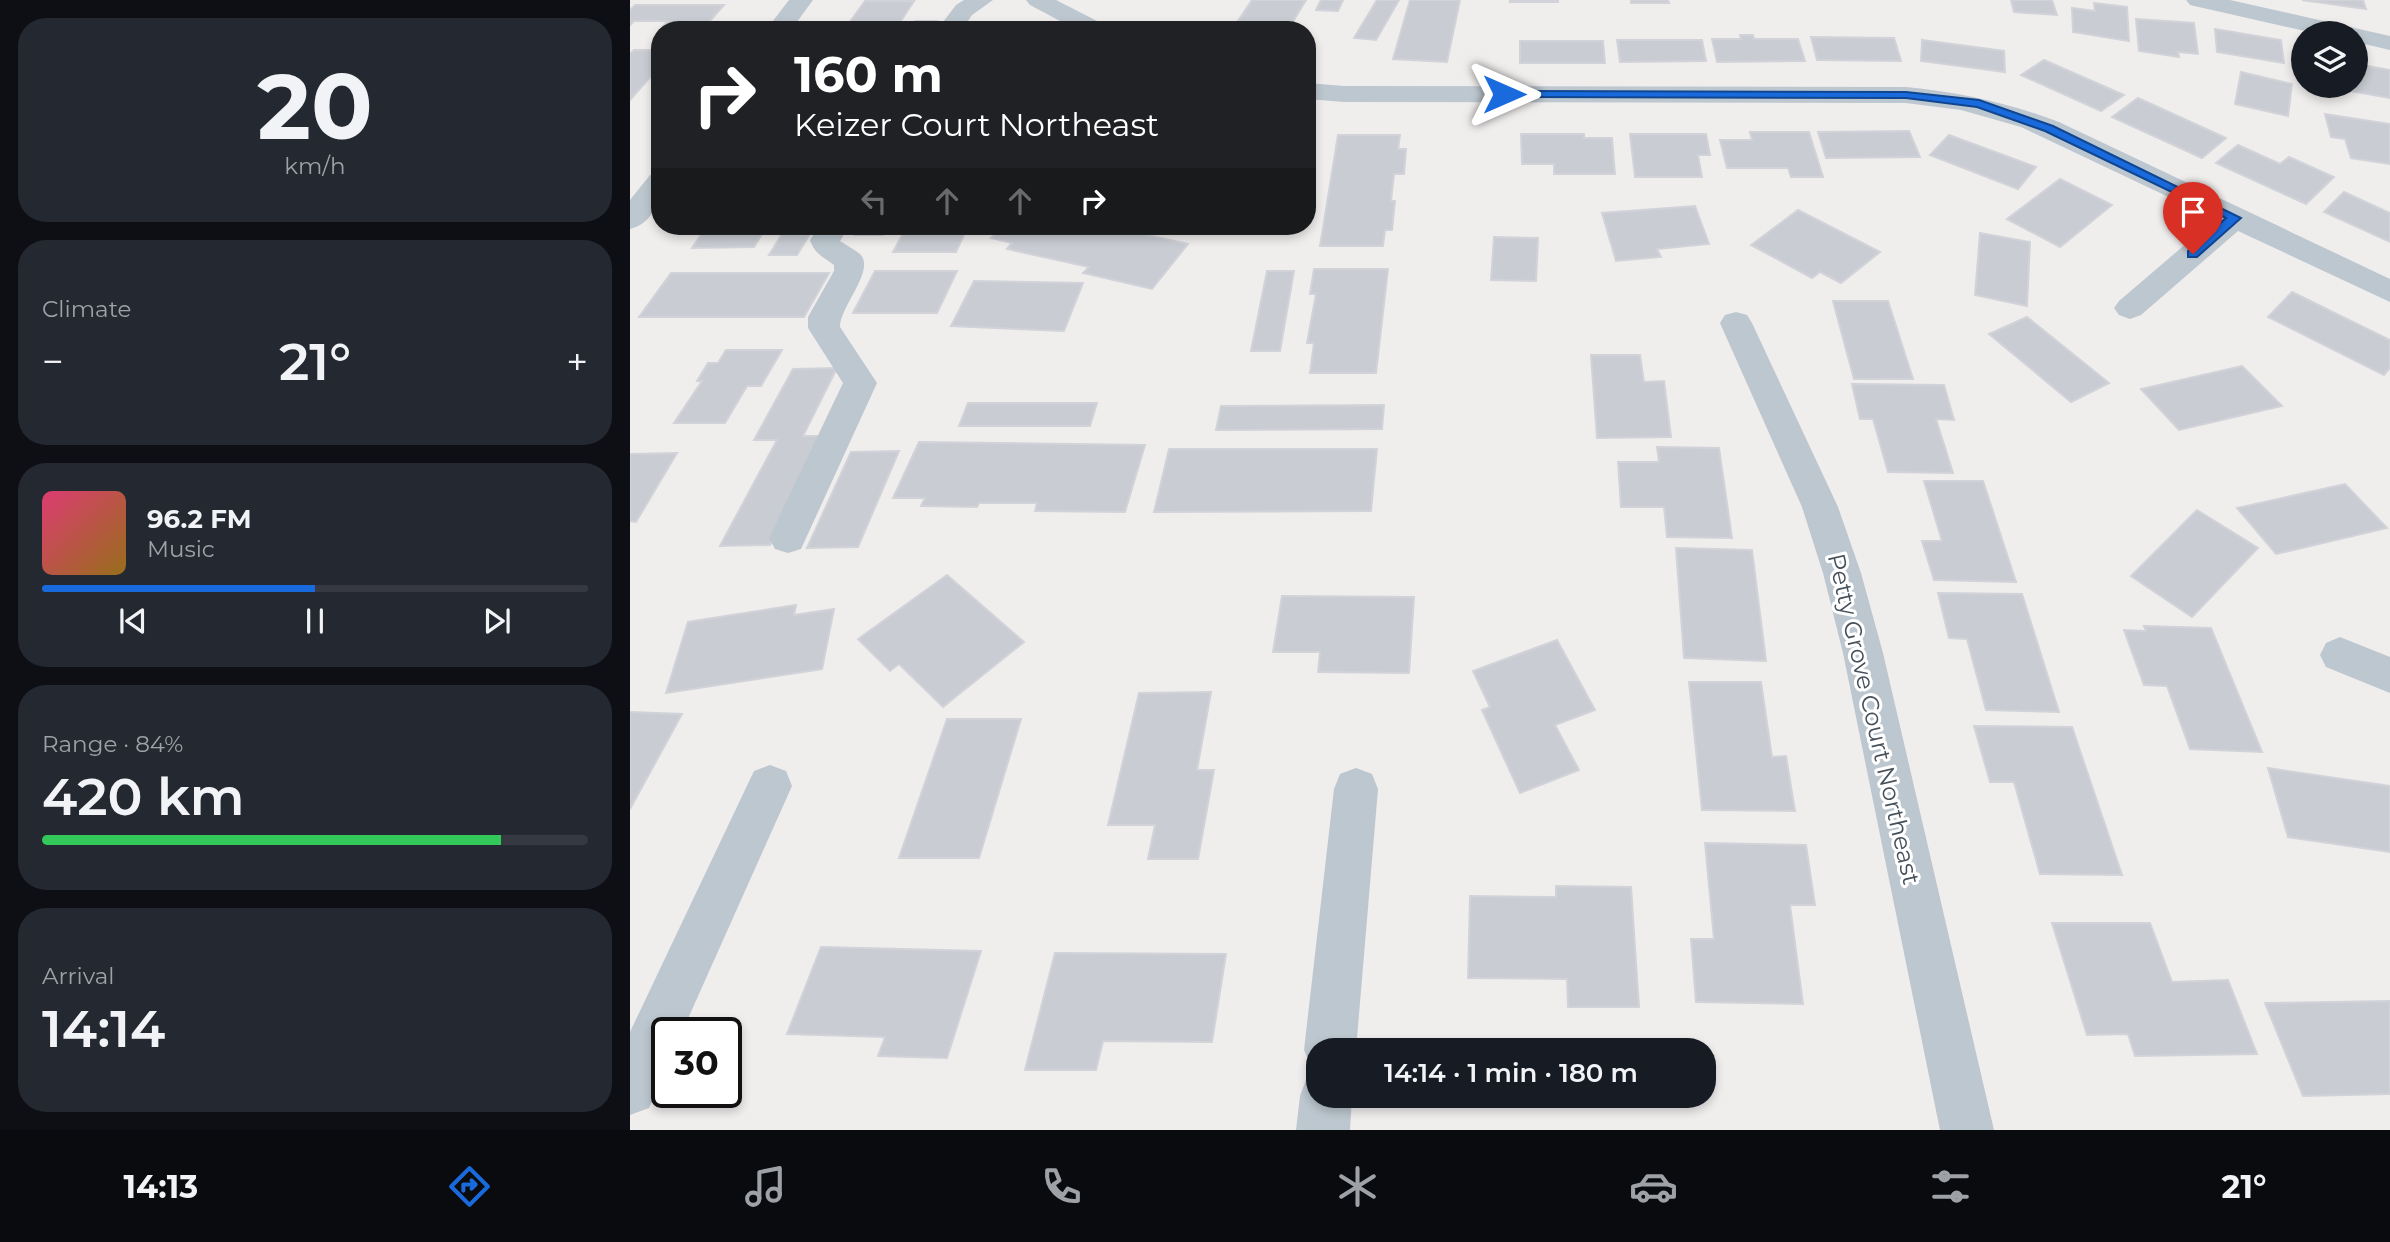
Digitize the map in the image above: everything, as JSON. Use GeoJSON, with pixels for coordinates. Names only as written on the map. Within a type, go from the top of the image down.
{"type":"FeatureCollection","features":[{"type":"Feature","properties":{"kind":"street"},"geometry":{"type":"LineString","coordinates":[[785,21],[801,0]]}},
{"type":"Feature","properties":{"kind":"street"},"geometry":{"type":"LineString","coordinates":[[956,21],[964,10],[981,0]]}},
{"type":"Feature","properties":{"kind":"street"},"geometry":{"type":"LineString","coordinates":[[1038,0],[1079,21]]}},
{"type":"Feature","properties":{"kind":"street"},"geometry":{"type":"LineString","coordinates":[[2198,0],[2292,21]]}},
{"type":"Feature","properties":{"kind":"street"},"geometry":{"type":"LineString","coordinates":[[2368,38],[2390,43]]}},
{"type":"Feature","properties":{"kind":"street"},"geometry":{"type":"LineString","coordinates":[[1316,92],[1906,95],[1948,98],[2004,110],[2049,128],[2390,292]]}},
{"type":"Feature","properties":{"kind":"street"},"geometry":{"type":"LineString","coordinates":[[630,219],[651,192]]}},
{"type":"Feature","properties":{"kind":"street"},"geometry":{"type":"LineString","coordinates":[[2130,308],[2235,218]]}},
{"type":"Feature","properties":{"kind":"street"},"geometry":{"type":"LineString","coordinates":[[788,538],[860,383],[824,328],[828,306],[849,271],[849,261],[827,246],[825,240],[828,235]]}},
{"type":"Feature","properties":{"kind":"street","name":"Petty Grove Court Northeast"},"geometry":{"type":"LineString","coordinates":[[1736,323],[1820,507],[1842,573],[1863,653],[1968,1130]]}},
{"type":"Feature","properties":{"kind":"street"},"geometry":{"type":"LineString","coordinates":[[2340,655],[2390,675]]}},
{"type":"Feature","properties":{"kind":"street"},"geometry":{"type":"LineString","coordinates":[[630,1088],[770,786]]}},
{"type":"Feature","properties":{"kind":"street"},"geometry":{"type":"LineString","coordinates":[[1332,1038],[1356,789]]}},
{"type":"Feature","properties":{"kind":"street"},"geometry":{"type":"LineString","coordinates":[[1323,1130],[1325,1108]]}},
{"type":"Feature","properties":{"kind":"building"},"geometry":{"type":"Polygon","coordinates":[[[1252,0],[1306,0],[1293,21],[1238,21],[1252,0]]]}},
{"type":"Feature","properties":{"kind":"building"},"geometry":{"type":"Polygon","coordinates":[[[1321,0],[1343,0],[1338,11],[1316,10],[1321,0]]]}},
{"type":"Feature","properties":{"kind":"building"},"geometry":{"type":"Polygon","coordinates":[[[1377,0],[1399,0],[1376,40],[1354,38],[1377,0]]]}},
{"type":"Feature","properties":{"kind":"building"},"geometry":{"type":"Polygon","coordinates":[[[1410,0],[1460,0],[1447,62],[1393,59],[1410,0]]]}},
{"type":"Feature","properties":{"kind":"building"},"geometry":{"type":"Polygon","coordinates":[[[1558,0],[1558,2],[1510,2],[1558,0]]]}},
{"type":"Feature","properties":{"kind":"building"},"geometry":{"type":"Polygon","coordinates":[[[1631,0],[1668,0],[1669,3],[1631,3],[1631,0]]]}},
{"type":"Feature","properties":{"kind":"building"},"geometry":{"type":"Polygon","coordinates":[[[2011,0],[2052,0],[2057,15],[2014,12],[2011,0]]]}},
{"type":"Feature","properties":{"kind":"building"},"geometry":{"type":"Polygon","coordinates":[[[2302,0],[2363,0],[2366,9],[2302,0]]]}},
{"type":"Feature","properties":{"kind":"building"},"geometry":{"type":"Polygon","coordinates":[[[865,1],[914,1],[901,21],[851,21],[865,1]]]}},
{"type":"Feature","properties":{"kind":"building"},"geometry":{"type":"Polygon","coordinates":[[[2094,3],[2127,7],[2129,41],[2073,32],[2072,8],[2095,11],[2094,3]]]}},
{"type":"Feature","properties":{"kind":"building"},"geometry":{"type":"Polygon","coordinates":[[[635,5],[724,5],[710,21],[634,21],[630,25],[630,10],[635,5]]]}},
{"type":"Feature","properties":{"kind":"building"},"geometry":{"type":"Polygon","coordinates":[[[2136,19],[2194,23],[2198,54],[2178,52],[2179,57],[2139,51],[2136,19]]]}},
{"type":"Feature","properties":{"kind":"building"},"geometry":{"type":"Polygon","coordinates":[[[2215,29],[2281,40],[2284,63],[2217,52],[2215,29]]]}},
{"type":"Feature","properties":{"kind":"building"},"geometry":{"type":"Polygon","coordinates":[[[1740,35],[1753,35],[1754,39],[1798,39],[1805,61],[1717,62],[1712,39],[1741,39],[1740,35]]]}},
{"type":"Feature","properties":{"kind":"building"},"geometry":{"type":"Polygon","coordinates":[[[1811,37],[1894,38],[1901,61],[1817,60],[1811,37]]]}},
{"type":"Feature","properties":{"kind":"building"},"geometry":{"type":"Polygon","coordinates":[[[1617,40],[1702,40],[1706,61],[1620,62],[1617,40]]]}},
{"type":"Feature","properties":{"kind":"building"},"geometry":{"type":"Polygon","coordinates":[[[1922,40],[2004,51],[2005,72],[1921,61],[1922,40]]]}},
{"type":"Feature","properties":{"kind":"building"},"geometry":{"type":"Polygon","coordinates":[[[1520,41],[1603,41],[1605,63],[1520,63],[1520,41]]]}},
{"type":"Feature","properties":{"kind":"building"},"geometry":{"type":"Polygon","coordinates":[[[634,50],[651,50],[651,76],[630,100],[630,54],[634,50]]]}},
{"type":"Feature","properties":{"kind":"building"},"geometry":{"type":"Polygon","coordinates":[[[2044,60],[2124,95],[2101,111],[2021,75],[2044,60]]]}},
{"type":"Feature","properties":{"kind":"building"},"geometry":{"type":"Polygon","coordinates":[[[2368,66],[2390,70],[2390,98],[2368,94],[2368,66]]]}},
{"type":"Feature","properties":{"kind":"building"},"geometry":{"type":"Polygon","coordinates":[[[2241,72],[2291,84],[2288,116],[2235,104],[2241,72]]]}},
{"type":"Feature","properties":{"kind":"building"},"geometry":{"type":"Polygon","coordinates":[[[2138,98],[2226,138],[2202,158],[2112,117],[2138,98]]]}},
{"type":"Feature","properties":{"kind":"building"},"geometry":{"type":"Polygon","coordinates":[[[2325,114],[2390,124],[2390,164],[2351,158],[2345,139],[2331,137],[2325,114]]]}},
{"type":"Feature","properties":{"kind":"building"},"geometry":{"type":"Polygon","coordinates":[[[1909,131],[1920,157],[1826,158],[1818,132],[1909,131]]]}},
{"type":"Feature","properties":{"kind":"building"},"geometry":{"type":"Polygon","coordinates":[[[1750,132],[1809,132],[1823,177],[1791,177],[1788,168],[1727,168],[1720,140],[1752,140],[1750,132]]]}},
{"type":"Feature","properties":{"kind":"building"},"geometry":{"type":"Polygon","coordinates":[[[1521,134],[1584,134],[1584,138],[1612,138],[1615,174],[1554,174],[1554,164],[1522,164],[1521,134]]]}},
{"type":"Feature","properties":{"kind":"building"},"geometry":{"type":"Polygon","coordinates":[[[1630,134],[1706,134],[1710,155],[1698,155],[1702,177],[1635,177],[1630,134]]]}},
{"type":"Feature","properties":{"kind":"building"},"geometry":{"type":"Polygon","coordinates":[[[1338,135],[1400,135],[1398,149],[1406,149],[1404,174],[1394,174],[1392,230],[1385,230],[1383,246],[1320,246],[1338,135]]]}},
{"type":"Feature","properties":{"kind":"building"},"geometry":{"type":"Polygon","coordinates":[[[1949,135],[2036,167],[2018,189],[1930,155],[1949,135]]]}},
{"type":"Feature","properties":{"kind":"building"},"geometry":{"type":"Polygon","coordinates":[[[2238,145],[2280,164],[2289,157],[2334,177],[2306,204],[2216,163],[2238,145]]]}},
{"type":"Feature","properties":{"kind":"building"},"geometry":{"type":"Polygon","coordinates":[[[2060,179],[2112,205],[2060,247],[2007,219],[2060,179]]]}},
{"type":"Feature","properties":{"kind":"building"},"geometry":{"type":"Polygon","coordinates":[[[2344,192],[2390,213],[2390,242],[2324,212],[2344,192]]]}},
{"type":"Feature","properties":{"kind":"building"},"geometry":{"type":"Polygon","coordinates":[[[1695,206],[1709,244],[1657,249],[1661,257],[1616,261],[1602,213],[1695,206]]]}},
{"type":"Feature","properties":{"kind":"building"},"geometry":{"type":"Polygon","coordinates":[[[1798,210],[1880,252],[1841,283],[1820,272],[1812,278],[1751,245],[1798,210]]]}},
{"type":"Feature","properties":{"kind":"building"},"geometry":{"type":"Polygon","coordinates":[[[1980,233],[2030,242],[2027,306],[1975,295],[1980,233]]]}},
{"type":"Feature","properties":{"kind":"building"},"geometry":{"type":"Polygon","coordinates":[[[701,235],[761,235],[754,247],[692,248],[701,235]]]}},
{"type":"Feature","properties":{"kind":"building"},"geometry":{"type":"Polygon","coordinates":[[[781,235],[809,235],[797,255],[769,255],[781,235]]]}},
{"type":"Feature","properties":{"kind":"building"},"geometry":{"type":"Polygon","coordinates":[[[902,235],[964,235],[956,252],[893,252],[902,235]]]}},
{"type":"Feature","properties":{"kind":"building"},"geometry":{"type":"Polygon","coordinates":[[[994,235],[1146,235],[1188,244],[1152,289],[1083,273],[1089,267],[1007,249],[1012,243],[991,238],[994,235]]]}},
{"type":"Feature","properties":{"kind":"building"},"geometry":{"type":"Polygon","coordinates":[[[1494,237],[1538,238],[1536,281],[1491,280],[1494,237]]]}},
{"type":"Feature","properties":{"kind":"building"},"geometry":{"type":"Polygon","coordinates":[[[1314,269],[1388,269],[1376,373],[1310,373],[1314,343],[1307,343],[1316,294],[1310,294],[1314,269]]]}},
{"type":"Feature","properties":{"kind":"building"},"geometry":{"type":"Polygon","coordinates":[[[875,271],[957,271],[937,313],[853,313],[875,271]]]}},
{"type":"Feature","properties":{"kind":"building"},"geometry":{"type":"Polygon","coordinates":[[[1267,271],[1294,271],[1280,351],[1251,351],[1267,271]]]}},
{"type":"Feature","properties":{"kind":"building"},"geometry":{"type":"Polygon","coordinates":[[[671,273],[829,273],[804,317],[639,317],[671,273]]]}},
{"type":"Feature","properties":{"kind":"building"},"geometry":{"type":"Polygon","coordinates":[[[974,281],[1083,283],[1064,331],[951,326],[974,281]]]}},
{"type":"Feature","properties":{"kind":"building"},"geometry":{"type":"Polygon","coordinates":[[[2292,292],[2390,340],[2390,368],[2384,375],[2268,317],[2292,292]]]}},
{"type":"Feature","properties":{"kind":"building"},"geometry":{"type":"Polygon","coordinates":[[[1833,301],[1888,301],[1913,379],[1854,379],[1833,301]]]}},
{"type":"Feature","properties":{"kind":"building"},"geometry":{"type":"Polygon","coordinates":[[[2027,317],[2109,383],[2071,402],[1989,334],[2027,317]]]}},
{"type":"Feature","properties":{"kind":"building"},"geometry":{"type":"Polygon","coordinates":[[[726,350],[782,350],[761,386],[747,386],[725,423],[674,423],[702,381],[697,381],[708,363],[718,363],[726,350]]]}},
{"type":"Feature","properties":{"kind":"building"},"geometry":{"type":"Polygon","coordinates":[[[1591,355],[1640,355],[1644,382],[1664,381],[1671,437],[1597,438],[1591,355]]]}},
{"type":"Feature","properties":{"kind":"building"},"geometry":{"type":"Polygon","coordinates":[[[2242,366],[2282,406],[2179,430],[2141,389],[2242,366]]]}},
{"type":"Feature","properties":{"kind":"building"},"geometry":{"type":"Polygon","coordinates":[[[837,368],[803,436],[824,436],[770,545],[720,546],[777,440],[754,440],[793,369],[837,368]]]}},
{"type":"Feature","properties":{"kind":"building"},"geometry":{"type":"Polygon","coordinates":[[[1852,384],[1944,385],[1954,420],[1936,419],[1953,473],[1888,472],[1873,419],[1860,419],[1852,384]]]}},
{"type":"Feature","properties":{"kind":"building"},"geometry":{"type":"Polygon","coordinates":[[[968,403],[1097,403],[1090,426],[959,426],[968,403]]]}},
{"type":"Feature","properties":{"kind":"building"},"geometry":{"type":"Polygon","coordinates":[[[1384,405],[1382,429],[1216,430],[1221,406],[1384,405]]]}},
{"type":"Feature","properties":{"kind":"building"},"geometry":{"type":"Polygon","coordinates":[[[919,442],[1145,445],[1125,512],[1035,511],[1037,503],[979,503],[977,507],[921,506],[925,498],[893,498],[919,442]]]}},
{"type":"Feature","properties":{"kind":"building"},"geometry":{"type":"Polygon","coordinates":[[[1657,447],[1719,448],[1732,538],[1667,537],[1664,507],[1621,507],[1618,462],[1659,462],[1657,447]]]}},
{"type":"Feature","properties":{"kind":"building"},"geometry":{"type":"Polygon","coordinates":[[[1169,449],[1377,449],[1371,511],[1154,512],[1169,449]]]}},
{"type":"Feature","properties":{"kind":"building"},"geometry":{"type":"Polygon","coordinates":[[[899,451],[858,547],[807,548],[851,452],[899,451]]]}},
{"type":"Feature","properties":{"kind":"building"},"geometry":{"type":"Polygon","coordinates":[[[677,453],[636,522],[630,521],[630,454],[677,453]]]}},
{"type":"Feature","properties":{"kind":"building"},"geometry":{"type":"Polygon","coordinates":[[[1924,481],[1983,481],[2016,582],[1934,580],[1922,541],[1942,541],[1924,481]]]}},
{"type":"Feature","properties":{"kind":"building"},"geometry":{"type":"Polygon","coordinates":[[[2345,484],[2387,528],[2276,554],[2237,508],[2345,484]]]}},
{"type":"Feature","properties":{"kind":"building"},"geometry":{"type":"Polygon","coordinates":[[[2197,510],[2258,548],[2192,617],[2131,576],[2197,510]]]}},
{"type":"Feature","properties":{"kind":"building"},"geometry":{"type":"Polygon","coordinates":[[[1676,548],[1752,550],[1766,661],[1684,658],[1676,548]]]}},
{"type":"Feature","properties":{"kind":"building"},"geometry":{"type":"Polygon","coordinates":[[[947,575],[1024,642],[943,707],[899,664],[890,671],[858,639],[947,575]]]}},
{"type":"Feature","properties":{"kind":"building"},"geometry":{"type":"Polygon","coordinates":[[[1938,593],[2022,594],[2059,712],[1986,710],[1967,639],[1949,638],[1938,593]]]}},
{"type":"Feature","properties":{"kind":"building"},"geometry":{"type":"Polygon","coordinates":[[[1282,596],[1414,597],[1409,673],[1318,672],[1320,652],[1273,652],[1282,596]]]}},
{"type":"Feature","properties":{"kind":"building"},"geometry":{"type":"Polygon","coordinates":[[[796,605],[794,615],[834,609],[822,669],[666,693],[688,622],[796,605]]]}},
{"type":"Feature","properties":{"kind":"building"},"geometry":{"type":"Polygon","coordinates":[[[2144,626],[2211,628],[2262,752],[2190,749],[2167,686],[2144,685],[2124,630],[2146,631],[2144,626]]]}},
{"type":"Feature","properties":{"kind":"building"},"geometry":{"type":"Polygon","coordinates":[[[1557,640],[1595,710],[1555,725],[1579,770],[1520,793],[1482,710],[1490,707],[1473,671],[1557,640]]]}},
{"type":"Feature","properties":{"kind":"building"},"geometry":{"type":"Polygon","coordinates":[[[1689,682],[1761,682],[1772,757],[1786,756],[1795,811],[1702,810],[1689,682]]]}},
{"type":"Feature","properties":{"kind":"building"},"geometry":{"type":"Polygon","coordinates":[[[1211,692],[1197,770],[1214,770],[1198,859],[1148,859],[1155,825],[1108,825],[1139,693],[1211,692]]]}},
{"type":"Feature","properties":{"kind":"building"},"geometry":{"type":"Polygon","coordinates":[[[630,712],[682,714],[630,809],[630,712]]]}},
{"type":"Feature","properties":{"kind":"building"},"geometry":{"type":"Polygon","coordinates":[[[947,719],[1021,719],[979,858],[899,858],[947,719]]]}},
{"type":"Feature","properties":{"kind":"building"},"geometry":{"type":"Polygon","coordinates":[[[1974,726],[2072,727],[2122,875],[2040,874],[2014,782],[1990,782],[1974,726]]]}},
{"type":"Feature","properties":{"kind":"building"},"geometry":{"type":"Polygon","coordinates":[[[2268,768],[2390,786],[2390,852],[2288,837],[2268,768]]]}},
{"type":"Feature","properties":{"kind":"building"},"geometry":{"type":"Polygon","coordinates":[[[1705,843],[1806,845],[1815,905],[1790,905],[1803,1004],[1696,1002],[1691,939],[1714,939],[1705,843]]]}},
{"type":"Feature","properties":{"kind":"building"},"geometry":{"type":"Polygon","coordinates":[[[1556,886],[1631,887],[1639,1007],[1568,1007],[1567,979],[1468,978],[1470,896],[1556,897],[1556,886]]]}},
{"type":"Feature","properties":{"kind":"building"},"geometry":{"type":"Polygon","coordinates":[[[2052,923],[2150,923],[2172,982],[2228,980],[2257,1054],[2135,1056],[2128,1034],[2087,1035],[2052,923]]]}},
{"type":"Feature","properties":{"kind":"building"},"geometry":{"type":"Polygon","coordinates":[[[821,947],[981,951],[947,1058],[878,1056],[885,1037],[787,1034],[821,947]]]}},
{"type":"Feature","properties":{"kind":"building"},"geometry":{"type":"Polygon","coordinates":[[[1055,953],[1226,954],[1212,1042],[1103,1041],[1096,1070],[1025,1070],[1055,953]]]}},
{"type":"Feature","properties":{"kind":"building"},"geometry":{"type":"Polygon","coordinates":[[[2390,1001],[2390,1094],[2303,1096],[2265,1003],[2390,1001]]]}},
{"type":"Feature","properties":{"kind":"route"},"geometry":{"type":"LineString","coordinates":[[1504,94],[1906,95],[1948,98],[1979,104],[2004,110],[2049,128],[2235,218],[2193,254]]}}]}
